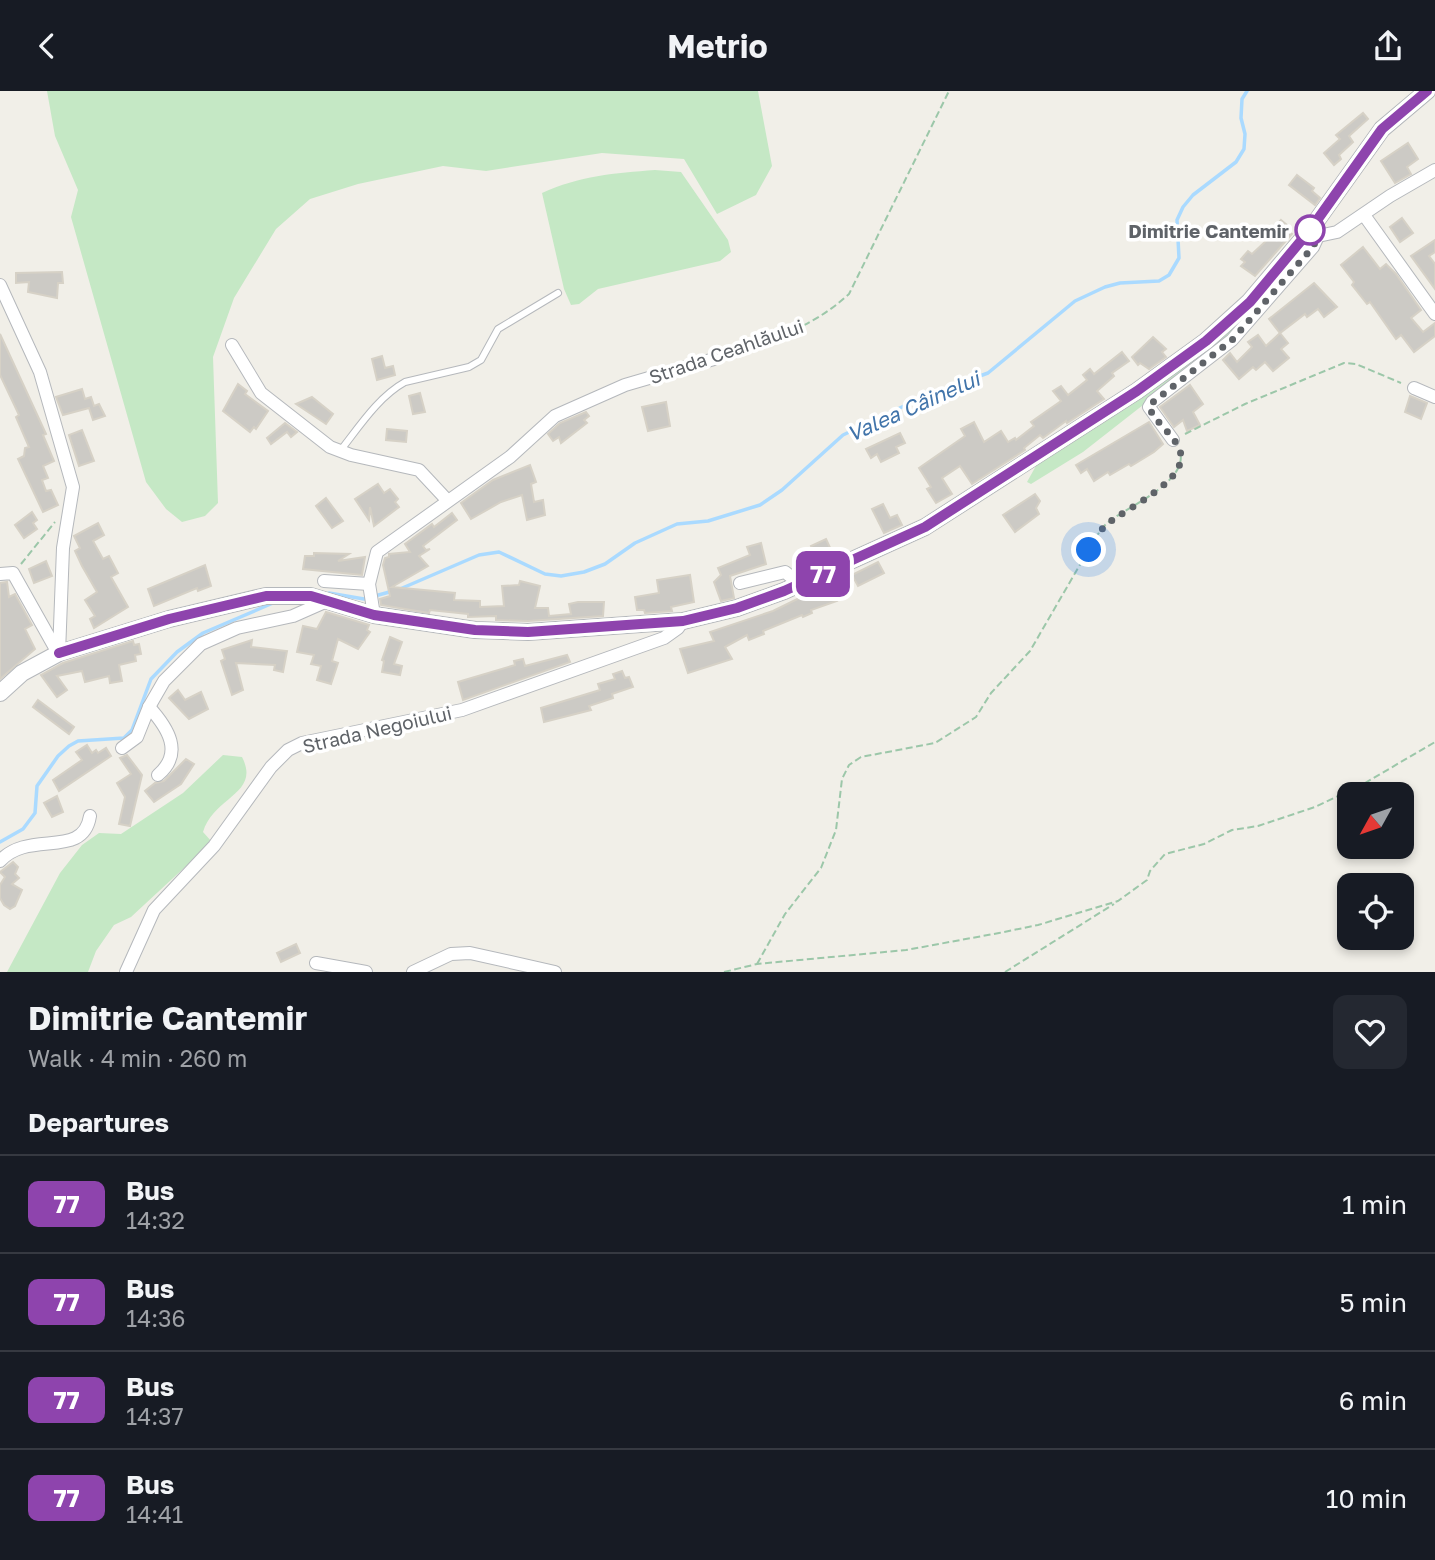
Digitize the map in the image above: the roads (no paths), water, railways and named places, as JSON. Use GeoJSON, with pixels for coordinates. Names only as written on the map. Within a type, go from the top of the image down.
{"type":"FeatureCollection","features":[{"type":"Feature","properties":{"kind":"street"},"geometry":{"type":"LineString","coordinates":[[0,693],[22,673],[59,653],[169,619],[266,596],[297,594],[374,615],[475,630],[528,632],[683,621],[737,608],[800,584],[925,527],[1137,391],[1206,341],[1236,315],[1314,233],[1382,129],[1427,91]]}},
{"type":"Feature","properties":{"kind":"street"},"geometry":{"type":"LineString","coordinates":[[1314,233],[1337,232],[1435,170]]}},
{"type":"Feature","properties":{"kind":"street"},"geometry":{"type":"LineString","coordinates":[[1364,215],[1435,314]]}},
{"type":"Feature","properties":{"kind":"street"},"geometry":{"type":"LineString","coordinates":[[1173,440],[1149,407],[1232,340],[1313,247],[1314,233]]}},
{"type":"Feature","properties":{"kind":"street"},"geometry":{"type":"LineString","coordinates":[[0,285],[40,372],[73,487],[62,558],[59,653]]}},
{"type":"Feature","properties":{"kind":"street"},"geometry":{"type":"LineString","coordinates":[[232,345],[261,393],[330,447],[419,470],[447,500]]}},
{"type":"Feature","properties":{"kind":"street","name":"Strada Ceahlăului"},"geometry":{"type":"LineString","coordinates":[[374,615],[369,584],[377,552],[510,457],[555,416],[625,385],[714,359]]}},
{"type":"Feature","properties":{"kind":"street"},"geometry":{"type":"LineString","coordinates":[[1414,388],[1435,397]]}},
{"type":"Feature","properties":{"kind":"street"},"geometry":{"type":"LineString","coordinates":[[740,583],[785,572],[800,584]]}},
{"type":"Feature","properties":{"kind":"street"},"geometry":{"type":"LineString","coordinates":[[6,574],[59,653]]}},
{"type":"Feature","properties":{"kind":"street"},"geometry":{"type":"LineString","coordinates":[[324,580],[369,584]]}},
{"type":"Feature","properties":{"kind":"street"},"geometry":{"type":"LineString","coordinates":[[122,748],[137,737],[149,707],[164,681],[201,644],[237,628],[293,616],[327,601]]}},
{"type":"Feature","properties":{"kind":"street","name":"Strada Negoiului"},"geometry":{"type":"LineString","coordinates":[[126,972],[154,910],[214,846],[271,767],[288,750],[303,743],[388,723],[440,715],[489,702],[664,638],[683,621]]}},
{"type":"Feature","properties":{"kind":"street"},"geometry":{"type":"LineString","coordinates":[[149,707],[168,732],[172,742],[171,762],[158,775]]}},
{"type":"Feature","properties":{"kind":"street"},"geometry":{"type":"LineString","coordinates":[[0,860],[18,847],[31,843],[61,843],[75,839],[89,826],[90,816]]}},
{"type":"Feature","properties":{"kind":"street"},"geometry":{"type":"LineString","coordinates":[[413,972],[451,954],[470,953],[555,972]]}},
{"type":"Feature","properties":{"kind":"street"},"geometry":{"type":"LineString","coordinates":[[316,963],[366,972]]}},
{"type":"Feature","properties":{"kind":"lane"},"geometry":{"type":"LineString","coordinates":[[340,451],[374,408],[396,387],[405,382],[469,367],[481,361],[498,329],[558,293]]}},
{"type":"Feature","properties":{"kind":"waterway","name":"Valea Câinelui"},"geometry":{"type":"LineString","coordinates":[[400,589],[479,555],[499,552],[545,574],[561,576],[584,572],[605,564],[635,543],[677,524],[708,521],[760,505],[782,490],[843,435],[925,396],[988,373],[1075,301],[1120,283],[1159,281],[1169,275],[1179,258],[1177,220],[1183,207],[1193,195],[1236,162],[1244,149],[1245,134],[1241,118],[1242,99],[1247,91]]}},
{"type":"Feature","properties":{"kind":"waterway","name":"Valea Câinelui"},"geometry":{"type":"LineString","coordinates":[[329,593],[364,599],[393,591]]}},
{"type":"Feature","properties":{"kind":"waterway","name":"Valea Câinelui"},"geometry":{"type":"LineString","coordinates":[[0,842],[23,829],[35,813],[37,786],[58,756],[69,746],[78,741],[124,738],[132,730],[151,679],[177,652],[203,633],[273,603]]}},
{"type":"Feature","properties":{"kind":"place","name":"Dimitrie Cantemir"},"geometry":{"type":"Point","coordinates":[1310,230]}}]}
